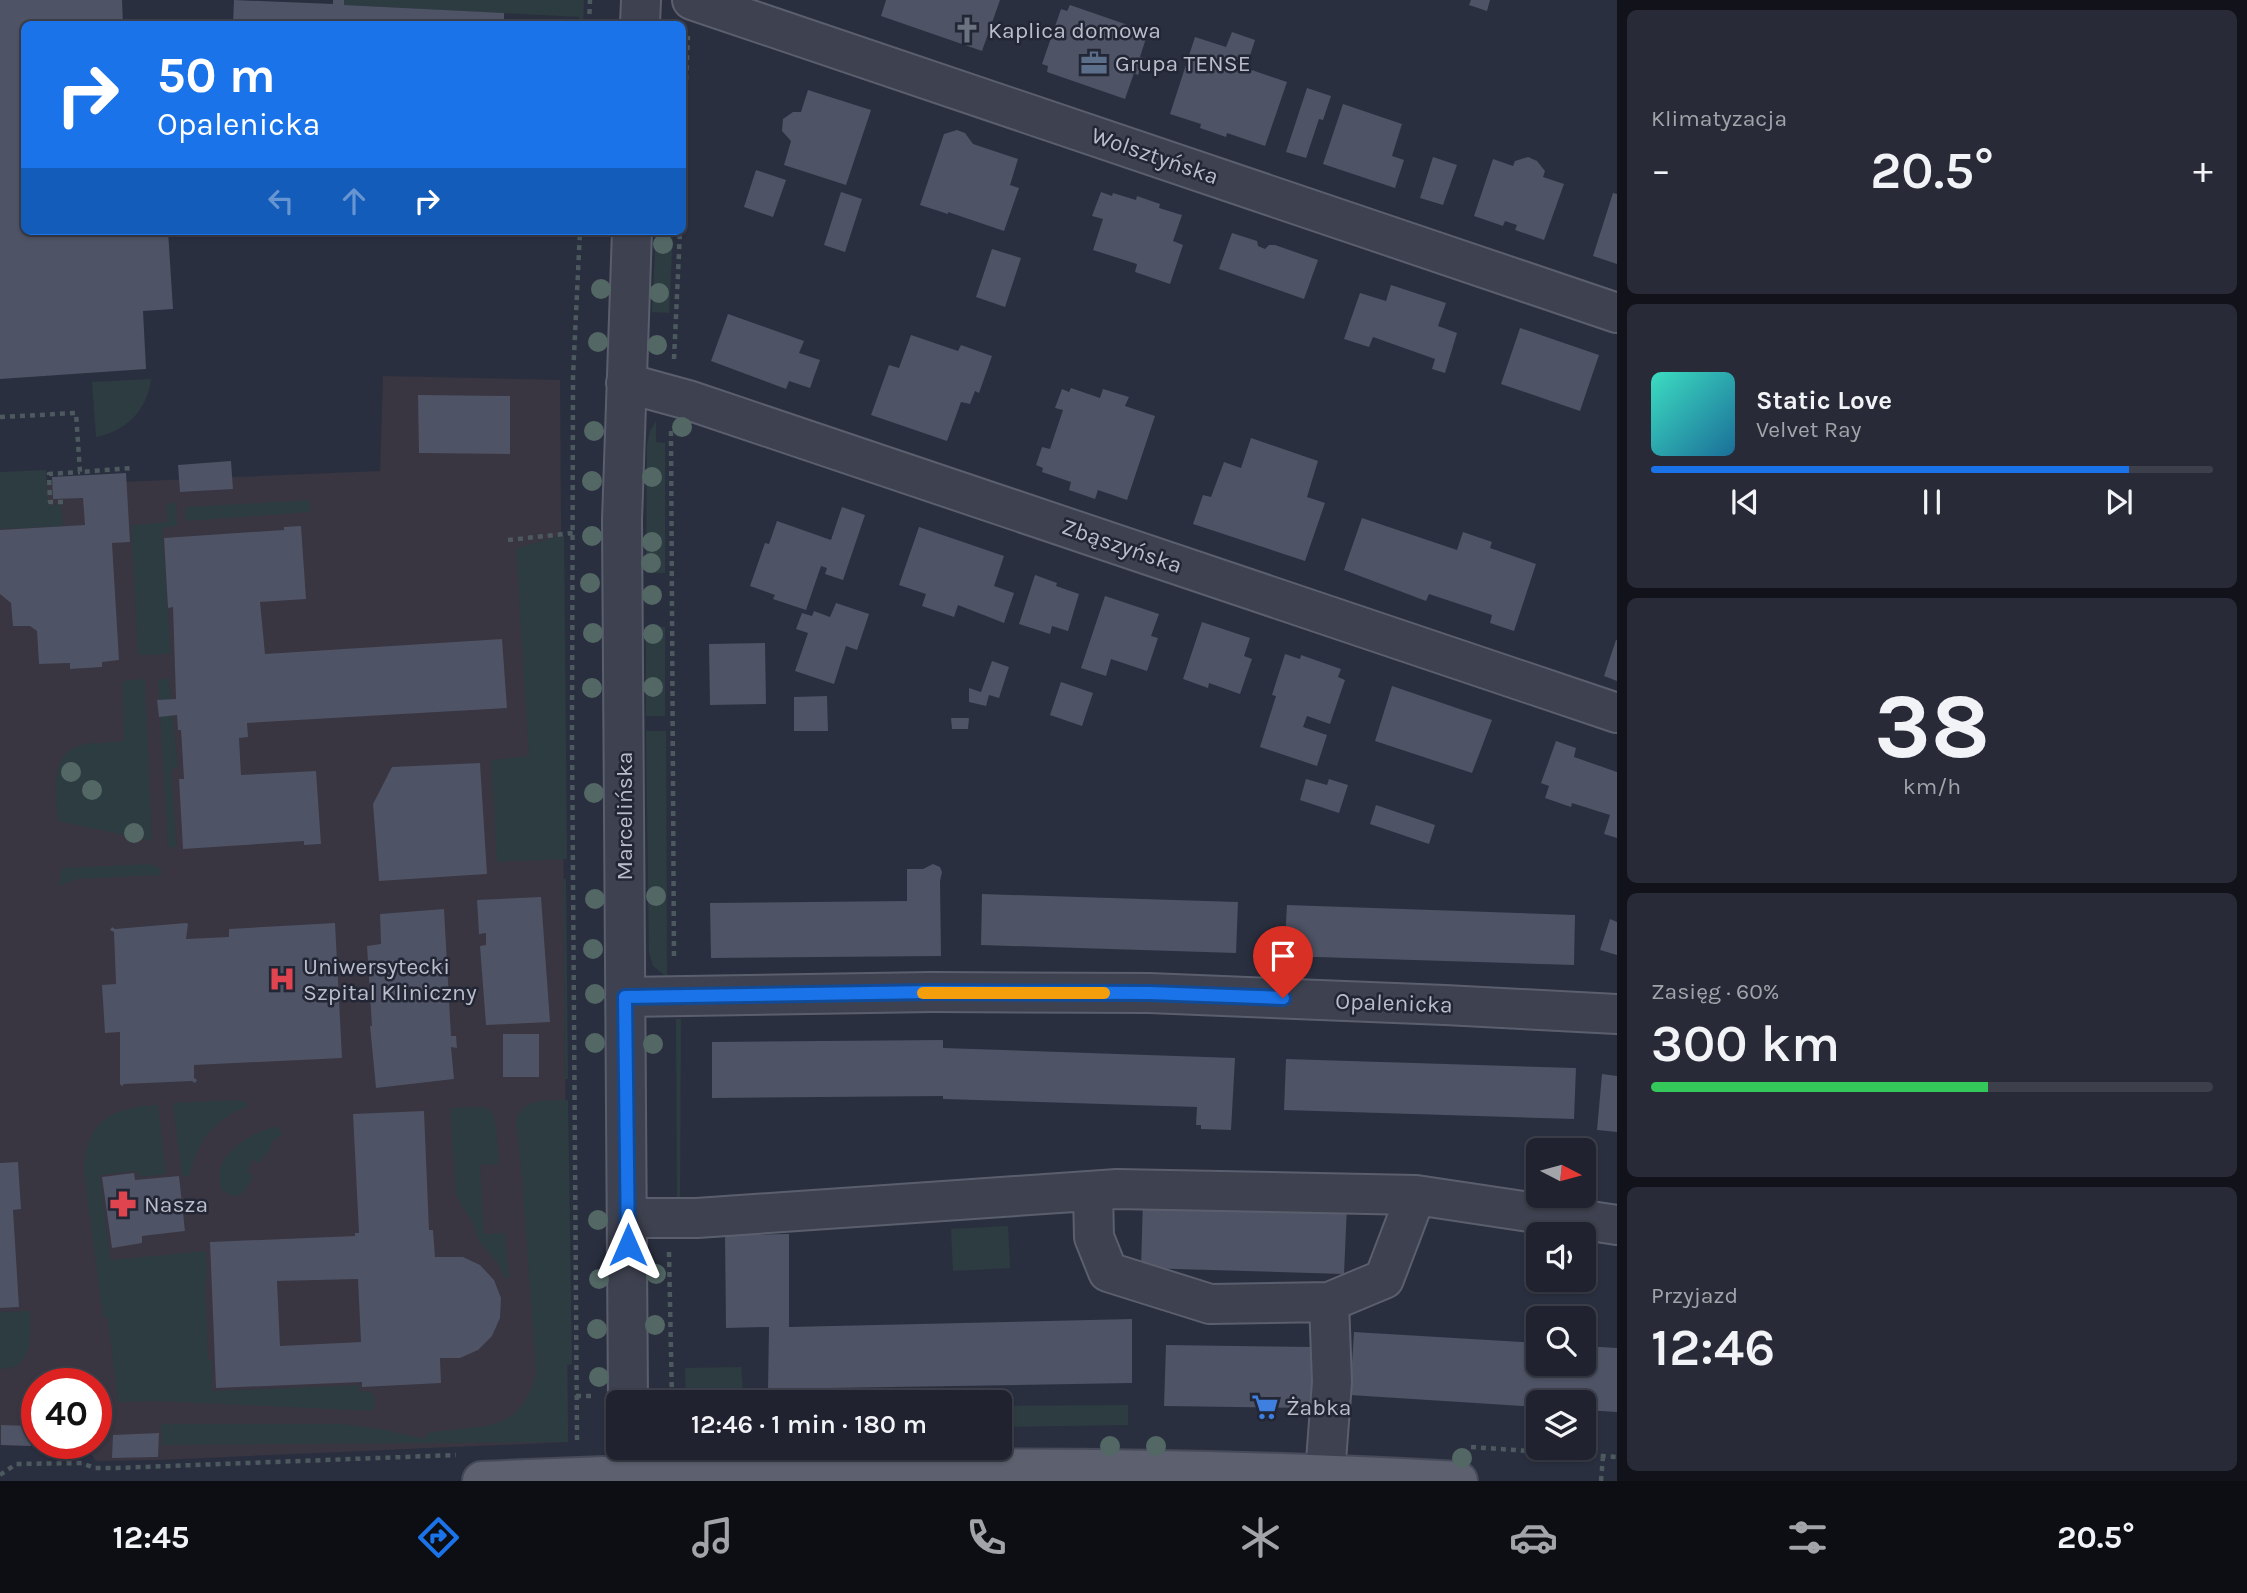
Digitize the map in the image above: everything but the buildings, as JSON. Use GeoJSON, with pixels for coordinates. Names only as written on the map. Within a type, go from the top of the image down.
{"type":"FeatureCollection","features":[{"type":"Feature","properties":{"kind":"main road"},"geometry":{"type":"LineString","coordinates":[[472,1468],[1033,1468],[1325,1474],[1458,1481]]}},
{"type":"Feature","properties":{"kind":"street"},"geometry":{"type":"LineString","coordinates":[[640,21],[641,0]]}},
{"type":"Feature","properties":{"kind":"street","name":"Wolsztyńska"},"geometry":{"type":"LineString","coordinates":[[690,12],[1617,313]]}},
{"type":"Feature","properties":{"kind":"street","name":"Marcelińska"},"geometry":{"type":"LineString","coordinates":[[628,1390],[622,520],[632,235]]}},
{"type":"Feature","properties":{"kind":"street","name":"Zbąszyńska"},"geometry":{"type":"LineString","coordinates":[[626,383],[672,396],[1617,713]]}},
{"type":"Feature","properties":{"kind":"street","name":"Opalenicka"},"geometry":{"type":"LineString","coordinates":[[625,997],[932,992],[1149,993],[1445,1004],[1617,1014]]}},
{"type":"Feature","properties":{"kind":"street"},"geometry":{"type":"LineString","coordinates":[[628,1218],[697,1218],[1117,1189],[1416,1195],[1617,1225]]}},
{"type":"Feature","properties":{"kind":"street"},"geometry":{"type":"LineString","coordinates":[[1093,1192],[1094,1237],[1108,1272],[1210,1304],[1329,1302],[1384,1279],[1416,1195]]}},
{"type":"Feature","properties":{"kind":"street"},"geometry":{"type":"LineString","coordinates":[[1325,1474],[1332,1382],[1329,1302]]}},
{"type":"Feature","properties":{"kind":"path"},"geometry":{"type":"LineString","coordinates":[[589,21],[590,0]]}},
{"type":"Feature","properties":{"kind":"path"},"geometry":{"type":"LineString","coordinates":[[686,91],[690,12]]}},
{"type":"Feature","properties":{"kind":"path"},"geometry":{"type":"LineString","coordinates":[[577,1450],[572,737],[573,376],[580,235]]}},
{"type":"Feature","properties":{"kind":"path"},"geometry":{"type":"LineString","coordinates":[[670,997],[675,953],[670,492],[680,235]]}},
{"type":"Feature","properties":{"kind":"path"},"geometry":{"type":"LineString","coordinates":[[0,418],[76,413],[80,472]]}},
{"type":"Feature","properties":{"kind":"path"},"geometry":{"type":"LineString","coordinates":[[63,502],[50,502],[49,474],[132,468]]}},
{"type":"Feature","properties":{"kind":"path"},"geometry":{"type":"LineString","coordinates":[[508,540],[573,533]]}},
{"type":"Feature","properties":{"kind":"path"},"geometry":{"type":"LineString","coordinates":[[666,1217],[672,1390]]}},
{"type":"Feature","properties":{"kind":"path"},"geometry":{"type":"LineString","coordinates":[[1601,1481],[1603,1456]]}},
{"type":"Feature","properties":{"kind":"path"},"geometry":{"type":"LineString","coordinates":[[0,1475],[16,1464],[82,1463],[94,1468],[472,1468]]}},
{"type":"Feature","properties":{"kind":"shaded area"},"geometry":{"type":"Polygon","coordinates":[[[344,0],[584,0],[583,21],[579,21],[579,17],[344,5],[344,0]]]}},
{"type":"Feature","properties":{"kind":"shaded area"},"geometry":{"type":"Polygon","coordinates":[[[656,235],[673,235],[669,313],[652,312],[656,235]]]}},
{"type":"Feature","properties":{"kind":"shaded area","name":"Uniwersytecki Szpital Kliniczny"},"geometry":{"type":"Polygon","coordinates":[[[383,376],[560,380],[568,1442],[96,1461],[95,1459],[112,1459],[112,1368],[21,1368],[21,1446],[0,1445],[0,487],[380,471],[383,376]]]}},
{"type":"Feature","properties":{"kind":"shaded area"},"geometry":{"type":"Polygon","coordinates":[[[151,379],[145,401],[133,418],[117,430],[96,437],[92,382],[151,379]]]}},
{"type":"Feature","properties":{"kind":"shaded area"},"geometry":{"type":"Polygon","coordinates":[[[656,421],[656,442],[665,443],[665,573],[646,573],[647,445],[650,431],[656,421]]]}},
{"type":"Feature","properties":{"kind":"shaded area"},"geometry":{"type":"Polygon","coordinates":[[[46,470],[48,505],[61,504],[63,526],[0,529],[0,472],[46,470]]]}},
{"type":"Feature","properties":{"kind":"shaded area"},"geometry":{"type":"Polygon","coordinates":[[[310,500],[310,512],[186,521],[185,507],[310,500]]]}},
{"type":"Feature","properties":{"kind":"shaded area"},"geometry":{"type":"Polygon","coordinates":[[[176,503],[177,526],[162,528],[171,654],[138,655],[131,525],[167,522],[166,504],[176,503]]]}},
{"type":"Feature","properties":{"kind":"shaded area"},"geometry":{"type":"Polygon","coordinates":[[[564,536],[567,859],[497,862],[491,760],[529,756],[516,548],[564,536]]]}},
{"type":"Feature","properties":{"kind":"shaded area"},"geometry":{"type":"Polygon","coordinates":[[[646,627],[665,627],[665,716],[646,716],[646,627]]]}},
{"type":"Feature","properties":{"kind":"shaded area"},"geometry":{"type":"Polygon","coordinates":[[[169,678],[178,768],[171,769],[177,847],[168,847],[158,680],[169,678]]]}},
{"type":"Feature","properties":{"kind":"shaded area"},"geometry":{"type":"Polygon","coordinates":[[[145,679],[152,841],[58,821],[56,777],[63,757],[81,745],[124,741],[122,681],[145,679]]]}},
{"type":"Feature","properties":{"kind":"shaded area"},"geometry":{"type":"Polygon","coordinates":[[[646,731],[666,731],[667,977],[653,966],[649,952],[646,731]]]}},
{"type":"Feature","properties":{"kind":"shaded area"},"geometry":{"type":"Polygon","coordinates":[[[150,864],[161,869],[161,875],[78,879],[58,886],[62,868],[150,864]]]}},
{"type":"Feature","properties":{"kind":"shaded area"},"geometry":{"type":"Polygon","coordinates":[[[563,879],[566,879],[568,1079],[565,1079],[563,879]]]}},
{"type":"Feature","properties":{"kind":"shaded area"},"geometry":{"type":"Polygon","coordinates":[[[676,1019],[681,1019],[680,1207],[677,1206],[676,1019]]]}},
{"type":"Feature","properties":{"kind":"shaded area"},"geometry":{"type":"Polygon","coordinates":[[[568,1100],[572,1364],[567,1365],[568,1442],[162,1445],[161,1424],[344,1424],[424,1439],[427,1433],[494,1423],[508,1418],[520,1408],[529,1394],[536,1374],[516,1122],[523,1108],[529,1104],[568,1100]]]}},
{"type":"Feature","properties":{"kind":"shaded area"},"geometry":{"type":"Polygon","coordinates":[[[246,1101],[247,1107],[226,1118],[209,1133],[197,1153],[190,1176],[182,1176],[173,1103],[246,1101]]]}},
{"type":"Feature","properties":{"kind":"shaded area"},"geometry":{"type":"Polygon","coordinates":[[[158,1105],[166,1174],[138,1177],[137,1171],[100,1175],[110,1260],[206,1251],[208,1360],[212,1361],[212,1391],[359,1385],[359,1391],[371,1392],[375,1397],[374,1411],[156,1401],[118,1402],[108,1318],[103,1317],[84,1172],[86,1155],[89,1140],[104,1120],[127,1109],[158,1105]]]}},
{"type":"Feature","properties":{"kind":"shaded area"},"geometry":{"type":"Polygon","coordinates":[[[474,1107],[491,1111],[495,1121],[499,1164],[480,1165],[484,1234],[505,1233],[509,1278],[505,1278],[480,1242],[472,1222],[456,1196],[450,1108],[474,1107]]]}},
{"type":"Feature","properties":{"kind":"shaded area"},"geometry":{"type":"Polygon","coordinates":[[[278,1126],[282,1135],[271,1142],[271,1148],[259,1163],[252,1160],[248,1171],[254,1176],[244,1192],[234,1197],[222,1190],[221,1166],[227,1156],[245,1140],[278,1126]]]}},
{"type":"Feature","properties":{"kind":"shaded area"},"geometry":{"type":"Polygon","coordinates":[[[1008,1226],[1010,1268],[953,1271],[951,1229],[1008,1226]]]}},
{"type":"Feature","properties":{"kind":"shaded area"},"geometry":{"type":"Polygon","coordinates":[[[30,1311],[30,1341],[26,1355],[16,1367],[0,1369],[0,1312],[30,1311]]]}},
{"type":"Feature","properties":{"kind":"shaded area"},"geometry":{"type":"Polygon","coordinates":[[[741,1367],[743,1390],[686,1390],[685,1368],[741,1367]]]}},
{"type":"Feature","properties":{"kind":"shaded area"},"geometry":{"type":"Polygon","coordinates":[[[1128,1405],[1128,1425],[1012,1427],[1012,1406],[1128,1405]]]}},
{"type":"Feature","properties":{"kind":"slow traffic"},"geometry":{"type":"LineString","coordinates":[[923,993],[1104,993]]}},
{"type":"Feature","properties":{"kind":"place","name":"Kaplica domowa"},"geometry":{"type":"Point","coordinates":[967,30]}},
{"type":"Feature","properties":{"kind":"place","name":"Grupa TENSE"},"geometry":{"type":"Point","coordinates":[1094,63]}},
{"type":"Feature","properties":{"kind":"place","name":"Uniwersytecki Szpital Kliniczny"},"geometry":{"type":"Point","coordinates":[282,979]}},
{"type":"Feature","properties":{"kind":"place","name":"Nasza"},"geometry":{"type":"Point","coordinates":[123,1204]}},
{"type":"Feature","properties":{"kind":"place","name":"Żabka"},"geometry":{"type":"Point","coordinates":[1265,1407]}},
{"type":"Feature","properties":{"kind":"route"},"geometry":{"type":"LineString","coordinates":[[628,1245],[625,997],[932,992],[1149,993],[1283,998]]}}]}
